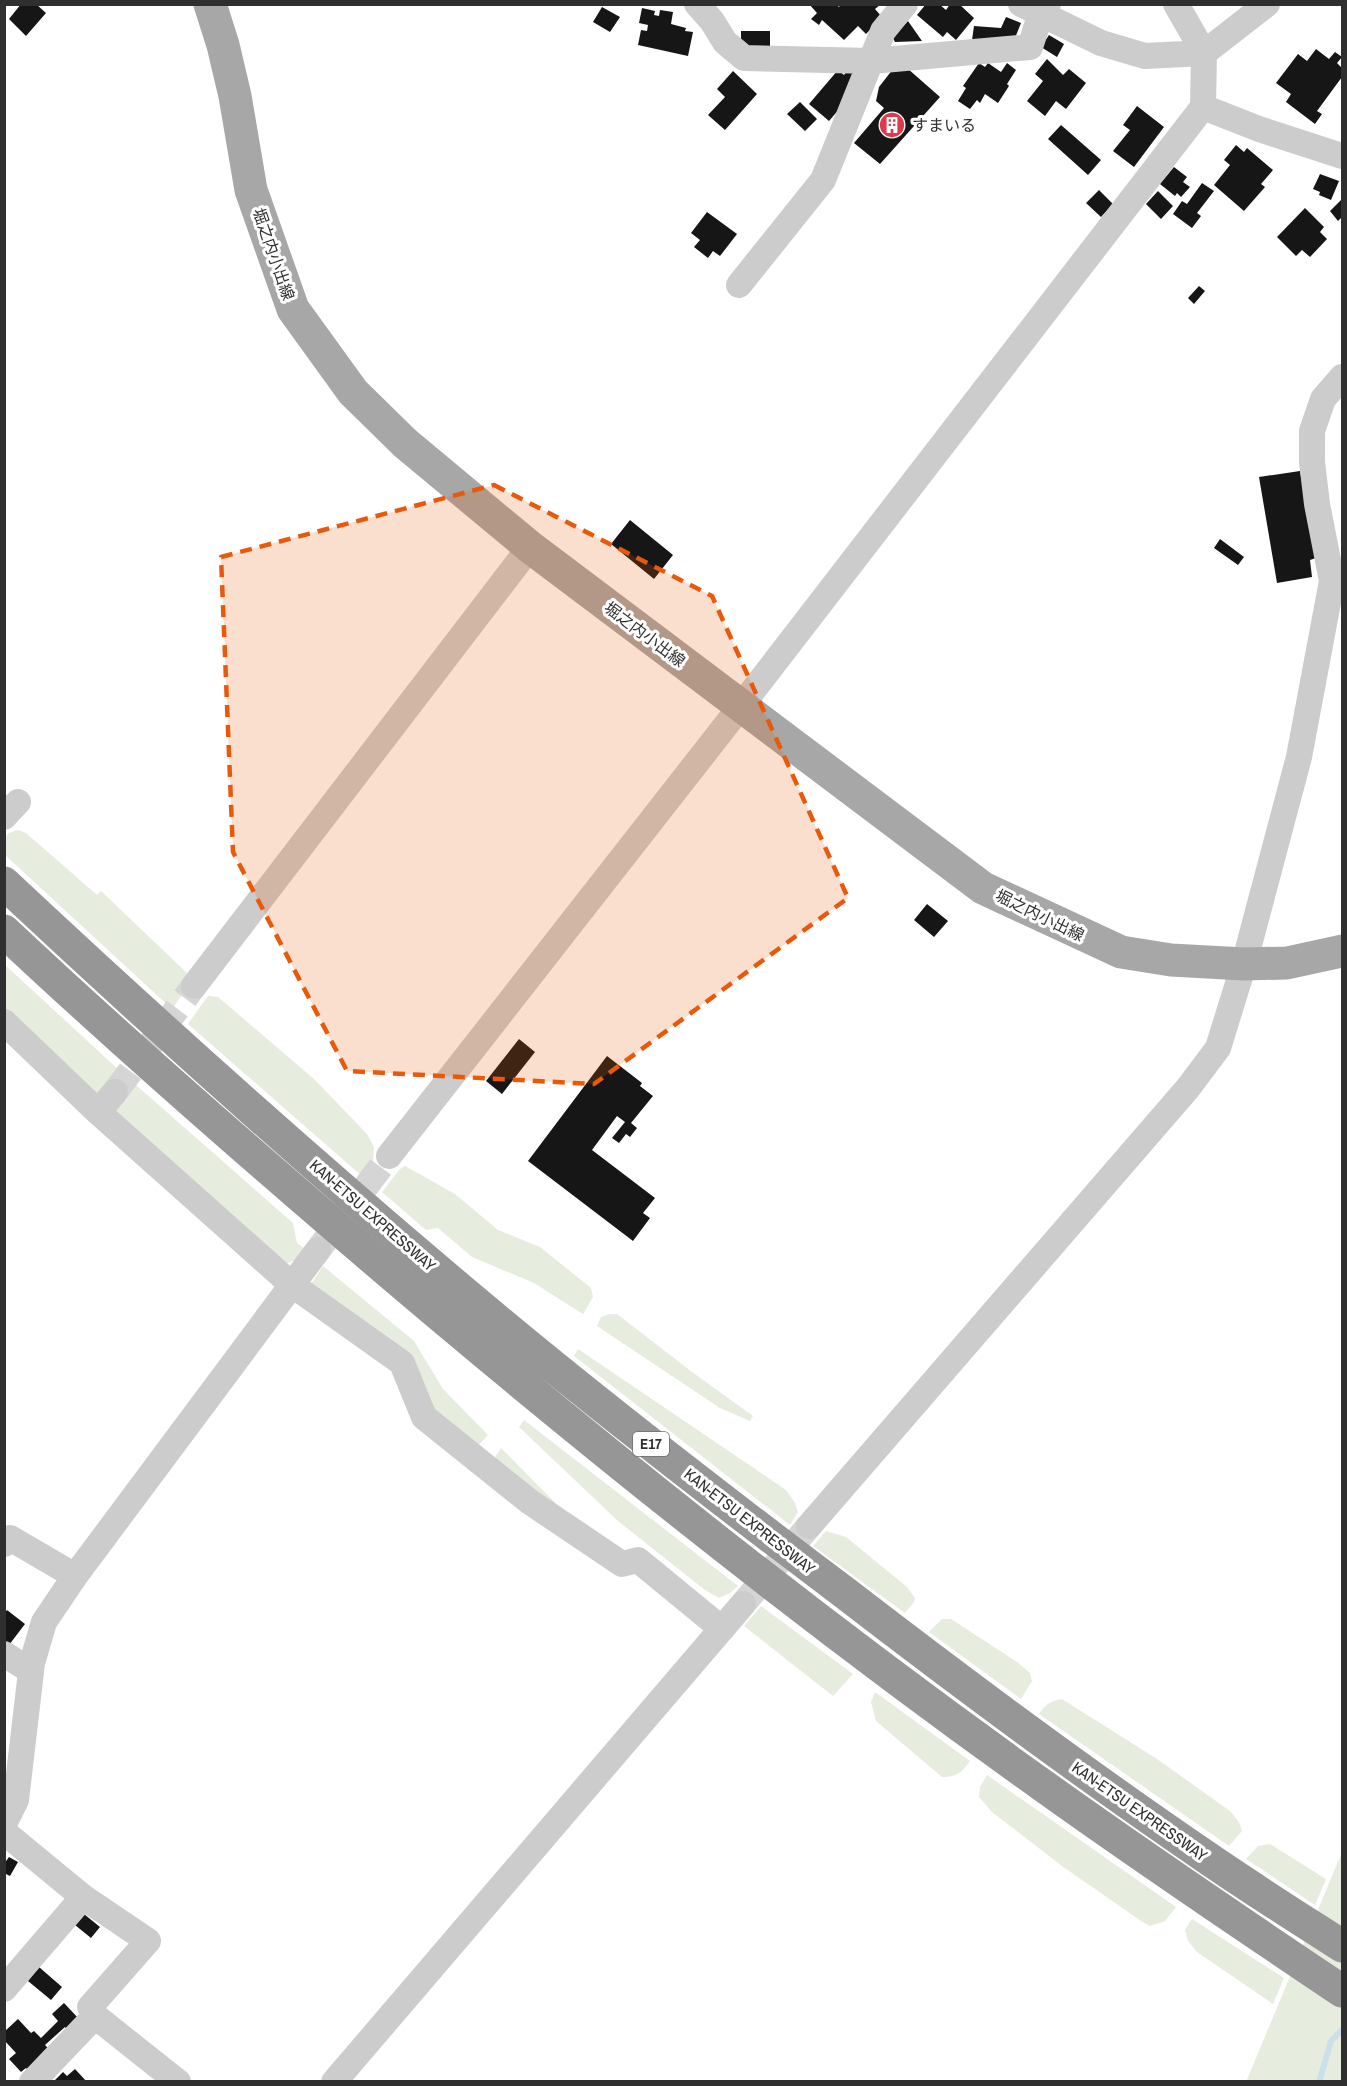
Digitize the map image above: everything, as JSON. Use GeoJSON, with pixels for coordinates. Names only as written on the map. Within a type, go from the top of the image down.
{"type":"FeatureCollection","features":[{"type":"Feature","properties":{"kind":"highway","name":"KAN-ETSU EXPRESSWAY"},"geometry":{"type":"LineString","coordinates":[[4,883],[187,1052],[339,1187],[490,1315],[627,1425],[802,1561],[1062,1755],[1207,1858],[1342,1946]]}},
{"type":"Feature","properties":{"kind":"highway","name":"KAN-ETSU EXPRESSWAY"},"geometry":{"type":"LineString","coordinates":[[4,931],[190,1101],[459,1332],[606,1452],[891,1675],[1185,1886],[1342,1991]]}},
{"type":"Feature","properties":{"kind":"main road","name":"堀之内小出線"},"geometry":{"type":"LineString","coordinates":[[210,4],[224,45],[251,190],[293,309],[353,392],[405,443],[530,547],[983,888],[1121,952],[1171,960],[1244,964],[1287,963],[1342,951]]}},
{"type":"Feature","properties":{"kind":"street"},"geometry":{"type":"LineString","coordinates":[[697,4],[712,21],[725,42],[744,58],[872,61],[1030,47],[1037,7],[1101,43],[1145,56],[1204,53],[1268,4]]}},
{"type":"Feature","properties":{"kind":"street"},"geometry":{"type":"LineString","coordinates":[[740,285],[823,180],[883,31],[906,4]]}},
{"type":"Feature","properties":{"kind":"street"},"geometry":{"type":"LineString","coordinates":[[389,1156],[741,706],[1203,107],[1204,53],[1176,4]]}},
{"type":"Feature","properties":{"kind":"street"},"geometry":{"type":"LineString","coordinates":[[1203,107],[1342,157]]}},
{"type":"Feature","properties":{"kind":"street"},"geometry":{"type":"LineString","coordinates":[[809,1526],[1200,1072],[1218,1048],[1244,964],[1299,757],[1332,581],[1317,504],[1312,462],[1312,430],[1323,399],[1342,377]]}},
{"type":"Feature","properties":{"kind":"street"},"geometry":{"type":"LineString","coordinates":[[194,986],[530,547]]}},
{"type":"Feature","properties":{"kind":"street"},"geometry":{"type":"LineString","coordinates":[[4,1022],[98,1112],[291,1284],[402,1363],[424,1417],[530,1502],[622,1564],[638,1560],[722,1629]]}},
{"type":"Feature","properties":{"kind":"street"},"geometry":{"type":"LineString","coordinates":[[98,1112],[115,1092]]}},
{"type":"Feature","properties":{"kind":"street"},"geometry":{"type":"LineString","coordinates":[[4,1824],[16,1800],[31,1671],[44,1622],[75,1576],[318,1250]]}},
{"type":"Feature","properties":{"kind":"street"},"geometry":{"type":"LineString","coordinates":[[4,1544],[10,1538],[75,1576]]}},
{"type":"Feature","properties":{"kind":"street"},"geometry":{"type":"LineString","coordinates":[[334,2082],[743,1604]]}},
{"type":"Feature","properties":{"kind":"street"},"geometry":{"type":"LineString","coordinates":[[4,1654],[31,1671]]}},
{"type":"Feature","properties":{"kind":"street"},"geometry":{"type":"LineString","coordinates":[[4,1832],[83,1897],[148,1941],[90,2007],[95,2016],[177,2082]]}},
{"type":"Feature","properties":{"kind":"street"},"geometry":{"type":"LineString","coordinates":[[4,1989],[83,1897]]}},
{"type":"Feature","properties":{"kind":"street"},"geometry":{"type":"LineString","coordinates":[[32,2082],[95,2016]]}},
{"type":"Feature","properties":{"kind":"highlighted area"},"geometry":{"type":"Polygon","coordinates":[[[494,485],[712,596],[848,898],[594,1084],[347,1071],[233,852],[221,557],[494,485]]]}},
{"type":"Feature","properties":{"kind":"shaded area"},"geometry":{"type":"Polygon","coordinates":[[[18,830],[26,833],[97,895],[101,891],[188,974],[189,985],[172,1009],[5,855],[6,835],[18,830]]]}},
{"type":"Feature","properties":{"kind":"shaded area"},"geometry":{"type":"Polygon","coordinates":[[[4,964],[120,1071],[103,1094],[94,1097],[5,1012],[4,964]]]}},
{"type":"Feature","properties":{"kind":"shaded area"},"geometry":{"type":"Polygon","coordinates":[[[208,996],[218,997],[314,1079],[367,1134],[374,1147],[373,1162],[363,1177],[188,1024],[208,996]]]}},
{"type":"Feature","properties":{"kind":"shaded area"},"geometry":{"type":"Polygon","coordinates":[[[136,1085],[293,1223],[297,1243],[305,1249],[299,1256],[287,1263],[112,1113],[136,1085]]]}},
{"type":"Feature","properties":{"kind":"shaded area"},"geometry":{"type":"Polygon","coordinates":[[[405,1166],[455,1194],[498,1230],[540,1247],[591,1288],[593,1297],[583,1314],[534,1283],[472,1257],[438,1228],[426,1230],[382,1192],[405,1166]]]}},
{"type":"Feature","properties":{"kind":"shaded area"},"geometry":{"type":"Polygon","coordinates":[[[323,1266],[414,1341],[443,1389],[488,1435],[476,1448],[469,1448],[311,1284],[323,1266]]]}},
{"type":"Feature","properties":{"kind":"shaded area"},"geometry":{"type":"Polygon","coordinates":[[[617,1314],[753,1416],[750,1421],[720,1408],[597,1326],[601,1317],[617,1314]]]}},
{"type":"Feature","properties":{"kind":"shaded area"},"geometry":{"type":"Polygon","coordinates":[[[578,1349],[786,1490],[798,1512],[790,1525],[574,1356],[578,1349]]]}},
{"type":"Feature","properties":{"kind":"shaded area"},"geometry":{"type":"Polygon","coordinates":[[[524,1420],[738,1586],[719,1598],[705,1590],[618,1521],[519,1427],[524,1420]]]}},
{"type":"Feature","properties":{"kind":"shaded area"},"geometry":{"type":"Polygon","coordinates":[[[501,1448],[595,1543],[494,1459],[501,1448]]]}},
{"type":"Feature","properties":{"kind":"shaded area"},"geometry":{"type":"Polygon","coordinates":[[[826,1531],[846,1537],[907,1587],[915,1598],[905,1613],[813,1546],[826,1531]]]}},
{"type":"Feature","properties":{"kind":"shaded area"},"geometry":{"type":"Polygon","coordinates":[[[761,1606],[853,1674],[833,1696],[744,1626],[761,1606]]]}},
{"type":"Feature","properties":{"kind":"shaded area"},"geometry":{"type":"Polygon","coordinates":[[[942,1619],[951,1619],[1030,1673],[1032,1681],[1021,1699],[929,1632],[942,1619]]]}},
{"type":"Feature","properties":{"kind":"shaded area"},"geometry":{"type":"Polygon","coordinates":[[[875,1692],[970,1761],[967,1765],[955,1775],[942,1777],[876,1721],[871,1702],[875,1692]]]}},
{"type":"Feature","properties":{"kind":"shaded area"},"geometry":{"type":"Polygon","coordinates":[[[1062,1699],[1157,1759],[1230,1811],[1239,1822],[1242,1831],[1229,1846],[1039,1714],[1049,1704],[1062,1699]]]}},
{"type":"Feature","properties":{"kind":"shaded area"},"geometry":{"type":"Polygon","coordinates":[[[987,1775],[1176,1907],[1165,1921],[1150,1926],[1062,1866],[992,1812],[979,1797],[980,1787],[987,1775]]]}},
{"type":"Feature","properties":{"kind":"shaded area"},"geometry":{"type":"Polygon","coordinates":[[[1270,1844],[1326,1879],[1315,1905],[1246,1859],[1258,1846],[1270,1844]]]}},
{"type":"Feature","properties":{"kind":"shaded area"},"geometry":{"type":"Polygon","coordinates":[[[1342,1852],[1342,2081],[1246,2082],[1342,1852]]]}},
{"type":"Feature","properties":{"kind":"shaded area"},"geometry":{"type":"Polygon","coordinates":[[[1192,1919],[1284,1978],[1273,2004],[1197,1952],[1188,1941],[1185,1930],[1192,1919]]]}},
{"type":"Feature","properties":{"kind":"building"},"geometry":{"type":"Polygon","coordinates":[[[21,4],[36,4],[46,13],[26,36],[9,19],[21,4]]]}},
{"type":"Feature","properties":{"kind":"building"},"geometry":{"type":"Polygon","coordinates":[[[809,4],[836,4],[839,7],[841,4],[881,4],[875,9],[882,17],[866,34],[858,26],[844,40],[822,20],[819,25],[811,19],[817,13],[809,4]]]}},
{"type":"Feature","properties":{"kind":"building"},"geometry":{"type":"Polygon","coordinates":[[[926,4],[939,4],[946,10],[950,4],[959,4],[974,18],[956,40],[947,32],[943,37],[917,15],[926,4]]]}},
{"type":"Feature","properties":{"kind":"building"},"geometry":{"type":"Polygon","coordinates":[[[602,7],[620,17],[610,32],[593,22],[602,7]]]}},
{"type":"Feature","properties":{"kind":"building"},"geometry":{"type":"Polygon","coordinates":[[[642,8],[655,11],[654,15],[659,16],[660,10],[673,12],[671,24],[693,32],[688,56],[638,45],[641,30],[647,31],[648,25],[639,23],[642,8]]]}},
{"type":"Feature","properties":{"kind":"building"},"geometry":{"type":"Polygon","coordinates":[[[1006,17],[1021,23],[1013,43],[972,40],[974,26],[1001,28],[1006,17]]]}},
{"type":"Feature","properties":{"kind":"building"},"geometry":{"type":"Polygon","coordinates":[[[908,21],[922,41],[895,42],[892,36],[908,21]]]}},
{"type":"Feature","properties":{"kind":"building"},"geometry":{"type":"Polygon","coordinates":[[[741,31],[770,31],[770,49],[741,49],[741,31]]]}},
{"type":"Feature","properties":{"kind":"building"},"geometry":{"type":"Polygon","coordinates":[[[1049,35],[1064,44],[1057,57],[1041,47],[1049,35]]]}},
{"type":"Feature","properties":{"kind":"building"},"geometry":{"type":"Polygon","coordinates":[[[1316,49],[1329,59],[1335,52],[1342,57],[1337,63],[1342,68],[1342,77],[1317,111],[1322,114],[1315,124],[1286,102],[1291,94],[1276,83],[1298,54],[1307,61],[1316,49]]]}},
{"type":"Feature","properties":{"kind":"building"},"geometry":{"type":"Polygon","coordinates":[[[1047,59],[1063,75],[1069,69],[1086,83],[1066,109],[1056,101],[1045,116],[1027,101],[1043,81],[1035,74],[1047,59]]]}},
{"type":"Feature","properties":{"kind":"building"},"geometry":{"type":"Polygon","coordinates":[[[979,63],[985,67],[988,63],[1001,72],[1007,63],[1016,70],[998,103],[985,94],[980,103],[977,100],[970,109],[958,101],[966,88],[963,86],[979,63]]]}},
{"type":"Feature","properties":{"kind":"building","name":"すまいる"},"geometry":{"type":"Polygon","coordinates":[[[907,68],[940,97],[880,164],[854,143],[884,108],[876,101],[879,87],[893,69],[907,68]]]}},
{"type":"Feature","properties":{"kind":"building"},"geometry":{"type":"Polygon","coordinates":[[[848,69],[855,75],[857,88],[829,121],[809,104],[838,70],[844,75],[848,69]]]}},
{"type":"Feature","properties":{"kind":"building"},"geometry":{"type":"Polygon","coordinates":[[[733,71],[757,94],[725,130],[708,115],[725,97],[717,89],[733,71]]]}},
{"type":"Feature","properties":{"kind":"building"},"geometry":{"type":"Polygon","coordinates":[[[800,102],[817,119],[805,131],[787,114],[800,102]]]}},
{"type":"Feature","properties":{"kind":"building"},"geometry":{"type":"Polygon","coordinates":[[[1137,106],[1164,127],[1134,167],[1113,151],[1130,130],[1123,125],[1137,106]]]}},
{"type":"Feature","properties":{"kind":"building"},"geometry":{"type":"Polygon","coordinates":[[[1061,125],[1101,160],[1088,175],[1048,139],[1061,125]]]}},
{"type":"Feature","properties":{"kind":"building"},"geometry":{"type":"Polygon","coordinates":[[[1236,145],[1244,152],[1247,148],[1273,170],[1261,184],[1265,187],[1244,211],[1214,185],[1230,165],[1224,160],[1236,145]]]}},
{"type":"Feature","properties":{"kind":"building"},"geometry":{"type":"Polygon","coordinates":[[[1174,167],[1187,177],[1183,182],[1190,187],[1181,197],[1177,193],[1175,196],[1160,184],[1174,167]]]}},
{"type":"Feature","properties":{"kind":"building"},"geometry":{"type":"Polygon","coordinates":[[[1320,174],[1339,181],[1331,200],[1319,195],[1320,192],[1313,189],[1320,174]]]}},
{"type":"Feature","properties":{"kind":"building"},"geometry":{"type":"Polygon","coordinates":[[[1202,183],[1214,191],[1197,213],[1201,216],[1192,228],[1173,214],[1182,201],[1187,204],[1202,183]]]}},
{"type":"Feature","properties":{"kind":"building"},"geometry":{"type":"Polygon","coordinates":[[[1099,190],[1113,204],[1101,217],[1086,203],[1099,190]]]}},
{"type":"Feature","properties":{"kind":"building"},"geometry":{"type":"Polygon","coordinates":[[[1158,191],[1173,206],[1161,219],[1146,204],[1158,191]]]}},
{"type":"Feature","properties":{"kind":"building"},"geometry":{"type":"Polygon","coordinates":[[[1342,199],[1342,217],[1338,221],[1330,211],[1342,199]]]}},
{"type":"Feature","properties":{"kind":"building"},"geometry":{"type":"Polygon","coordinates":[[[1305,208],[1324,227],[1320,232],[1327,239],[1310,257],[1302,250],[1296,256],[1277,237],[1305,208]]]}},
{"type":"Feature","properties":{"kind":"building"},"geometry":{"type":"Polygon","coordinates":[[[707,212],[737,234],[720,256],[713,251],[708,258],[694,247],[700,240],[691,233],[707,212]]]}},
{"type":"Feature","properties":{"kind":"building"},"geometry":{"type":"Polygon","coordinates":[[[1199,286],[1205,291],[1194,304],[1188,298],[1199,286]]]}},
{"type":"Feature","properties":{"kind":"building"},"geometry":{"type":"Polygon","coordinates":[[[1300,471],[1316,558],[1310,560],[1312,577],[1277,583],[1259,477],[1300,471]]]}},
{"type":"Feature","properties":{"kind":"building"},"geometry":{"type":"Polygon","coordinates":[[[630,520],[673,555],[654,579],[611,544],[630,520]]]}},
{"type":"Feature","properties":{"kind":"building"},"geometry":{"type":"Polygon","coordinates":[[[1220,539],[1244,557],[1238,565],[1214,548],[1220,539]]]}},
{"type":"Feature","properties":{"kind":"building"},"geometry":{"type":"Polygon","coordinates":[[[927,904],[948,921],[934,937],[914,920],[927,904]]]}},
{"type":"Feature","properties":{"kind":"building"},"geometry":{"type":"Polygon","coordinates":[[[519,1039],[535,1052],[502,1094],[486,1081],[519,1039]]]}},
{"type":"Feature","properties":{"kind":"building"},"geometry":{"type":"Polygon","coordinates":[[[607,1056],[642,1083],[640,1086],[653,1096],[631,1123],[637,1128],[630,1137],[626,1134],[619,1143],[612,1138],[625,1122],[617,1116],[592,1150],[655,1198],[643,1213],[650,1218],[633,1241],[528,1161],[607,1056]]]}},
{"type":"Feature","properties":{"kind":"building"},"geometry":{"type":"Polygon","coordinates":[[[7,1610],[25,1624],[9,1645],[4,1642],[4,1614],[7,1610]]]}},
{"type":"Feature","properties":{"kind":"building"},"geometry":{"type":"Polygon","coordinates":[[[9,1857],[18,1862],[10,1876],[4,1873],[4,1864],[9,1857]]]}},
{"type":"Feature","properties":{"kind":"building"},"geometry":{"type":"Polygon","coordinates":[[[84,1914],[100,1927],[91,1938],[75,1925],[84,1914]]]}},
{"type":"Feature","properties":{"kind":"building"},"geometry":{"type":"Polygon","coordinates":[[[39,1967],[62,1987],[51,2000],[28,1981],[39,1967]]]}},
{"type":"Feature","properties":{"kind":"building"},"geometry":{"type":"Polygon","coordinates":[[[64,2003],[79,2019],[67,2030],[65,2027],[45,2045],[51,2051],[29,2071],[26,2068],[21,2072],[9,2059],[16,2053],[4,2040],[4,2032],[18,2019],[31,2033],[34,2031],[41,2038],[58,2021],[52,2014],[64,2003]]]}},
{"type":"Feature","properties":{"kind":"building"},"geometry":{"type":"Polygon","coordinates":[[[75,2069],[87,2082],[53,2082],[63,2072],[67,2076],[75,2069]]]}},
{"type":"Feature","properties":{"kind":"waterway"},"geometry":{"type":"LineString","coordinates":[[1319,2082],[1331,2041],[1342,2030]]}},
{"type":"Feature","properties":{"kind":"tunnel"},"geometry":{"type":"LineString","coordinates":[[115,1092],[194,986]]}},
{"type":"Feature","properties":{"kind":"tunnel"},"geometry":{"type":"LineString","coordinates":[[318,1250],[389,1156]]}},
{"type":"Feature","properties":{"kind":"tunnel"},"geometry":{"type":"LineString","coordinates":[[743,1604],[809,1526]]}},
{"type":"Feature","properties":{"kind":"place","name":"すまいる"},"geometry":{"type":"Point","coordinates":[892,125]}}]}
